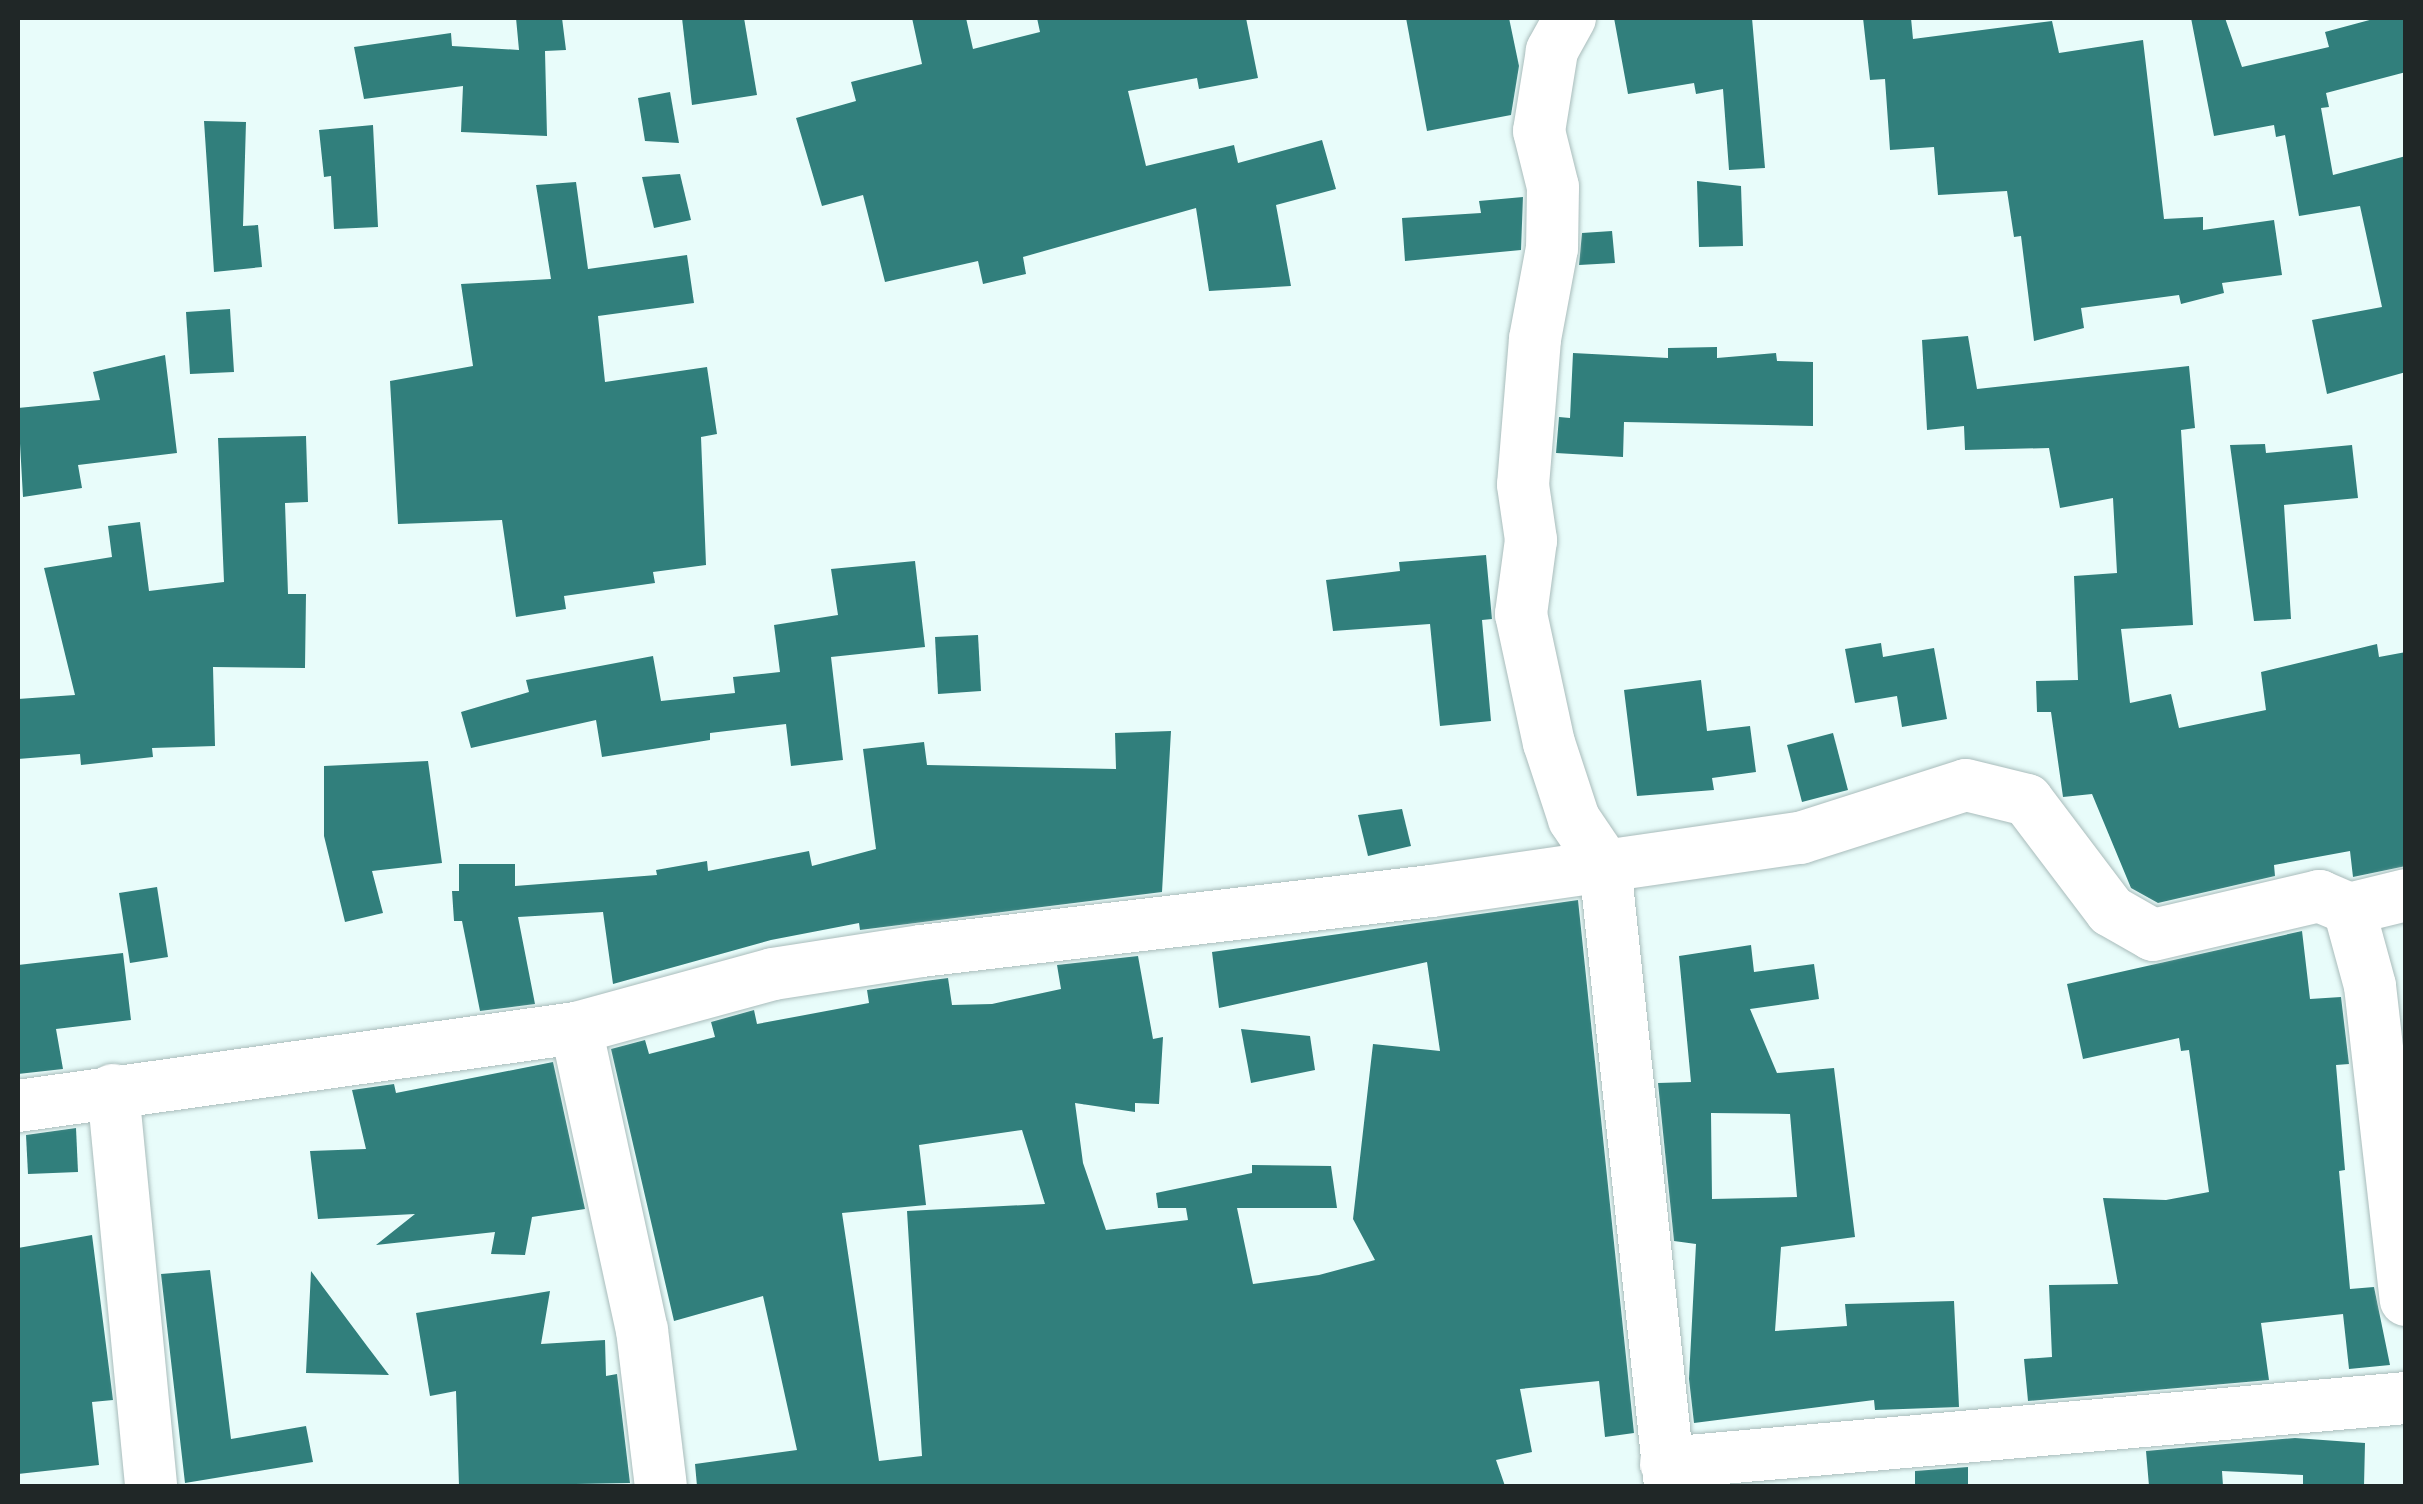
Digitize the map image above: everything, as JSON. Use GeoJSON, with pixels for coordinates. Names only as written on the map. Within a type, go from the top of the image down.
{"type":"FeatureCollection","features":[{"type":"Feature","properties":{"kind":"street"},"geometry":{"type":"LineString","coordinates":[[1570,18],[1552,51],[1539,131],[1553,188],[1552,248],[1535,339],[1523,485],[1531,540],[1521,614],[1548,743],[1574,819],[1605,864],[1668,1475],[2406,1398]]}},
{"type":"Feature","properties":{"kind":"street"},"geometry":{"type":"LineString","coordinates":[[18,1106],[576,1028],[773,974],[1800,838],[1966,785],[2027,800],[2111,911],[2153,935],[2319,896],[2350,909],[2406,895]]}},
{"type":"Feature","properties":{"kind":"street"},"geometry":{"type":"LineString","coordinates":[[2350,909],[2370,986],[2406,1300]]}},
{"type":"Feature","properties":{"kind":"street"},"geometry":{"type":"LineString","coordinates":[[576,1028],[642,1330],[661,1486]]}},
{"type":"Feature","properties":{"kind":"street"},"geometry":{"type":"LineString","coordinates":[[113,1090],[151,1486]]}},
{"type":"Feature","properties":{"kind":"building"},"geometry":{"type":"Polygon","coordinates":[[[516,18],[562,18],[566,50],[545,51],[547,136],[461,132],[463,86],[364,99],[354,47],[451,33],[452,46],[519,50],[516,18]]]}},
{"type":"Feature","properties":{"kind":"building"},"geometry":{"type":"Polygon","coordinates":[[[682,18],[744,18],[757,95],[692,105],[682,18]]]}},
{"type":"Feature","properties":{"kind":"building"},"geometry":{"type":"Polygon","coordinates":[[[912,18],[966,18],[973,49],[1040,32],[1037,18],[1246,18],[1258,78],[1199,89],[1197,78],[1128,91],[1146,166],[1234,145],[1238,163],[1322,140],[1336,189],[1276,205],[1291,286],[1209,291],[1196,208],[1023,257],[1026,274],[983,284],[978,261],[885,282],[863,195],[822,206],[796,118],[856,101],[851,82],[922,64],[912,18]]]}},
{"type":"Feature","properties":{"kind":"building"},"geometry":{"type":"Polygon","coordinates":[[[1406,18],[1509,18],[1519,66],[1511,115],[1427,131],[1406,18]]]}},
{"type":"Feature","properties":{"kind":"building"},"geometry":{"type":"Polygon","coordinates":[[[1614,18],[1752,18],[1765,168],[1729,170],[1723,89],[1696,94],[1694,83],[1628,94],[1614,18]]]}},
{"type":"Feature","properties":{"kind":"building"},"geometry":{"type":"Polygon","coordinates":[[[1863,18],[1911,18],[1913,39],[2052,21],[2059,53],[2143,40],[2164,219],[2203,217],[2203,230],[2274,220],[2282,275],[2222,283],[2224,293],[2181,304],[2179,295],[2081,308],[2084,328],[2034,341],[2021,236],[2014,237],[2007,191],[1938,195],[1934,147],[1890,150],[1885,79],[1870,80],[1863,18]]]}},
{"type":"Feature","properties":{"kind":"building"},"geometry":{"type":"Polygon","coordinates":[[[2191,18],[2225,18],[2242,67],[2329,47],[2325,32],[2377,18],[2406,18],[2406,72],[2326,93],[2329,107],[2321,108],[2333,175],[2406,156],[2406,372],[2327,394],[2312,320],[2382,307],[2360,206],[2299,216],[2285,135],[2276,137],[2274,125],[2214,136],[2191,18]]]}},
{"type":"Feature","properties":{"kind":"building"},"geometry":{"type":"Polygon","coordinates":[[[670,92],[679,143],[645,141],[638,98],[670,92]]]}},
{"type":"Feature","properties":{"kind":"building"},"geometry":{"type":"Polygon","coordinates":[[[204,121],[246,122],[243,226],[258,225],[262,267],[214,272],[204,121]]]}},
{"type":"Feature","properties":{"kind":"building"},"geometry":{"type":"Polygon","coordinates":[[[373,125],[378,227],[334,229],[331,176],[324,177],[319,130],[373,125]]]}},
{"type":"Feature","properties":{"kind":"building"},"geometry":{"type":"Polygon","coordinates":[[[680,174],[691,220],[654,228],[642,177],[680,174]]]}},
{"type":"Feature","properties":{"kind":"building"},"geometry":{"type":"Polygon","coordinates":[[[1697,181],[1741,186],[1743,246],[1699,247],[1697,181]]]}},
{"type":"Feature","properties":{"kind":"building"},"geometry":{"type":"Polygon","coordinates":[[[576,182],[588,269],[687,255],[694,303],[598,316],[605,382],[707,367],[717,434],[701,437],[706,565],[653,572],[655,583],[564,596],[566,609],[516,617],[502,520],[398,524],[390,381],[473,366],[461,284],[551,279],[536,185],[576,182]]]}},
{"type":"Feature","properties":{"kind":"building"},"geometry":{"type":"Polygon","coordinates":[[[1523,197],[1521,250],[1405,261],[1402,218],[1481,213],[1479,201],[1523,197]]]}},
{"type":"Feature","properties":{"kind":"building"},"geometry":{"type":"Polygon","coordinates":[[[1612,231],[1615,263],[1579,265],[1582,233],[1612,231]]]}},
{"type":"Feature","properties":{"kind":"building"},"geometry":{"type":"Polygon","coordinates":[[[230,309],[234,372],[190,374],[186,312],[230,309]]]}},
{"type":"Feature","properties":{"kind":"building"},"geometry":{"type":"Polygon","coordinates":[[[1968,336],[1977,389],[2189,366],[2195,428],[2181,430],[2193,625],[2121,629],[2130,703],[2171,694],[2179,728],[2266,710],[2261,672],[2377,644],[2379,657],[2406,652],[2406,866],[2353,877],[2350,851],[2274,865],[2275,876],[2158,903],[2131,888],[2092,794],[2063,797],[2051,712],[2037,712],[2036,681],[2078,680],[2074,576],[2117,573],[2113,498],[2060,508],[2049,448],[1965,450],[1964,426],[1927,430],[1922,340],[1968,336]]]}},
{"type":"Feature","properties":{"kind":"building"},"geometry":{"type":"Polygon","coordinates":[[[1717,347],[1717,358],[1776,353],[1777,361],[1813,362],[1813,426],[1624,422],[1623,457],[1556,453],[1559,417],[1570,418],[1573,353],[1668,358],[1668,348],[1717,347]]]}},
{"type":"Feature","properties":{"kind":"building"},"geometry":{"type":"Polygon","coordinates":[[[165,355],[177,453],[78,465],[82,488],[23,497],[18,408],[100,400],[93,372],[165,355]]]}},
{"type":"Feature","properties":{"kind":"building"},"geometry":{"type":"Polygon","coordinates":[[[306,436],[308,502],[285,503],[288,594],[306,594],[305,668],[213,667],[215,746],[152,748],[153,757],[81,765],[80,754],[18,759],[18,699],[75,695],[44,568],[112,557],[108,526],[140,522],[149,591],[224,582],[218,438],[306,436]]]}},
{"type":"Feature","properties":{"kind":"building"},"geometry":{"type":"Polygon","coordinates":[[[2265,444],[2266,453],[2352,445],[2358,498],[2284,505],[2291,619],[2254,621],[2230,445],[2265,444]]]}},
{"type":"Feature","properties":{"kind":"building"},"geometry":{"type":"Polygon","coordinates":[[[1486,555],[1492,619],[1482,620],[1491,721],[1440,726],[1430,624],[1333,631],[1326,580],[1400,571],[1399,562],[1486,555]]]}},
{"type":"Feature","properties":{"kind":"building"},"geometry":{"type":"Polygon","coordinates":[[[915,561],[925,647],[831,657],[843,760],[791,766],[786,724],[710,733],[710,740],[602,757],[596,720],[471,748],[461,712],[529,692],[526,680],[653,656],[661,701],[735,693],[733,677],[780,672],[774,625],[838,615],[831,569],[915,561]]]}},
{"type":"Feature","properties":{"kind":"building"},"geometry":{"type":"Polygon","coordinates":[[[978,635],[981,691],[938,694],[935,637],[978,635]]]}},
{"type":"Feature","properties":{"kind":"building"},"geometry":{"type":"Polygon","coordinates":[[[1881,643],[1883,657],[1934,648],[1947,719],[1902,727],[1897,696],[1855,703],[1845,649],[1881,643]]]}},
{"type":"Feature","properties":{"kind":"building"},"geometry":{"type":"Polygon","coordinates":[[[1701,680],[1707,731],[1750,726],[1756,772],[1712,778],[1714,790],[1637,796],[1624,690],[1701,680]]]}},
{"type":"Feature","properties":{"kind":"building"},"geometry":{"type":"Polygon","coordinates":[[[1171,731],[1162,892],[860,930],[859,923],[771,940],[613,984],[603,912],[518,917],[535,1004],[480,1011],[462,921],[454,921],[452,891],[459,891],[459,864],[515,864],[515,886],[657,875],[656,870],[707,861],[708,871],[809,851],[812,866],[876,849],[863,749],[924,742],[927,765],[1116,769],[1115,733],[1171,731]]]}},
{"type":"Feature","properties":{"kind":"building"},"geometry":{"type":"Polygon","coordinates":[[[1833,733],[1848,790],[1802,802],[1787,745],[1833,733]]]}},
{"type":"Feature","properties":{"kind":"building"},"geometry":{"type":"Polygon","coordinates":[[[428,761],[442,863],[372,871],[383,913],[345,922],[324,836],[324,766],[428,761]]]}},
{"type":"Feature","properties":{"kind":"building"},"geometry":{"type":"Polygon","coordinates":[[[1402,809],[1411,846],[1368,856],[1358,815],[1402,809]]]}},
{"type":"Feature","properties":{"kind":"building"},"geometry":{"type":"Polygon","coordinates":[[[157,887],[168,957],[130,963],[119,893],[157,887]]]}},
{"type":"Feature","properties":{"kind":"building"},"geometry":{"type":"Polygon","coordinates":[[[1578,900],[1634,1433],[1605,1437],[1599,1381],[1520,1389],[1532,1452],[1496,1460],[1505,1486],[697,1486],[695,1464],[797,1450],[763,1296],[674,1321],[611,1049],[645,1040],[649,1054],[715,1037],[711,1022],[754,1010],[757,1024],[869,1003],[867,990],[948,978],[952,1005],[992,1004],[1061,989],[1057,965],[1138,956],[1153,1039],[1163,1037],[1159,1104],[1135,1103],[1135,1112],[1075,1103],[1083,1163],[1106,1230],[1188,1220],[1186,1208],[1158,1208],[1156,1193],[1252,1173],[1252,1165],[1331,1166],[1337,1208],[1237,1208],[1253,1284],[1319,1275],[1375,1260],[1353,1219],[1373,1044],[1440,1051],[1427,962],[1219,1008],[1212,952],[1578,900]],[[1022,1130],[919,1145],[926,1205],[842,1213],[879,1461],[922,1456],[907,1211],[1045,1204],[1022,1130]]]}},
{"type":"Feature","properties":{"kind":"building"},"geometry":{"type":"Polygon","coordinates":[[[2302,931],[2310,999],[2341,997],[2349,1064],[2336,1065],[2345,1170],[2339,1171],[2350,1289],[2374,1287],[2390,1365],[2349,1369],[2343,1314],[2261,1323],[2269,1380],[2028,1401],[2024,1359],[2052,1357],[2049,1285],[2118,1284],[2103,1198],[2166,1200],[2209,1192],[2189,1050],[2181,1051],[2179,1038],[2083,1059],[2067,984],[2302,931]]]}},
{"type":"Feature","properties":{"kind":"building"},"geometry":{"type":"Polygon","coordinates":[[[1751,945],[1754,972],[1814,964],[1819,999],[1750,1009],[1777,1073],[1834,1068],[1855,1237],[1781,1247],[1775,1331],[1847,1326],[1845,1304],[1954,1301],[1959,1407],[1875,1410],[1874,1400],[1694,1423],[1689,1379],[1696,1244],[1674,1241],[1658,1083],[1691,1082],[1679,956],[1751,945]],[[1711,1113],[1712,1199],[1797,1197],[1790,1114],[1711,1113]]]}},
{"type":"Feature","properties":{"kind":"building"},"geometry":{"type":"Polygon","coordinates":[[[123,953],[131,1020],[56,1029],[63,1069],[18,1074],[18,965],[123,953]]]}},
{"type":"Feature","properties":{"kind":"building"},"geometry":{"type":"Polygon","coordinates":[[[1241,1029],[1310,1036],[1315,1070],[1251,1083],[1241,1029]]]}},
{"type":"Feature","properties":{"kind":"building"},"geometry":{"type":"Polygon","coordinates":[[[553,1062],[585,1209],[532,1217],[525,1255],[491,1254],[495,1232],[376,1245],[415,1214],[318,1219],[310,1151],[366,1149],[352,1090],[394,1084],[396,1093],[553,1062]]]}},
{"type":"Feature","properties":{"kind":"building"},"geometry":{"type":"Polygon","coordinates":[[[76,1128],[78,1172],[28,1174],[26,1135],[76,1128]]]}},
{"type":"Feature","properties":{"kind":"building"},"geometry":{"type":"Polygon","coordinates":[[[92,1235],[113,1400],[92,1402],[99,1465],[18,1474],[18,1248],[92,1235]]]}},
{"type":"Feature","properties":{"kind":"building"},"geometry":{"type":"Polygon","coordinates":[[[210,1270],[231,1439],[306,1426],[313,1462],[185,1483],[161,1274],[210,1270]]]}},
{"type":"Feature","properties":{"kind":"building"},"geometry":{"type":"Polygon","coordinates":[[[311,1271],[367,1346],[389,1375],[306,1373],[311,1271]]]}},
{"type":"Feature","properties":{"kind":"building"},"geometry":{"type":"Polygon","coordinates":[[[550,1291],[541,1344],[605,1340],[606,1376],[617,1374],[630,1483],[459,1486],[456,1391],[430,1396],[416,1313],[550,1291]]]}},
{"type":"Feature","properties":{"kind":"building"},"geometry":{"type":"Polygon","coordinates":[[[2295,1438],[2365,1443],[2364,1486],[2303,1485],[2303,1475],[2222,1471],[2223,1486],[2149,1486],[2146,1451],[2295,1438]]]}},
{"type":"Feature","properties":{"kind":"building"},"geometry":{"type":"Polygon","coordinates":[[[1968,1467],[1968,1486],[1915,1486],[1915,1471],[1968,1467]]]}}]}
